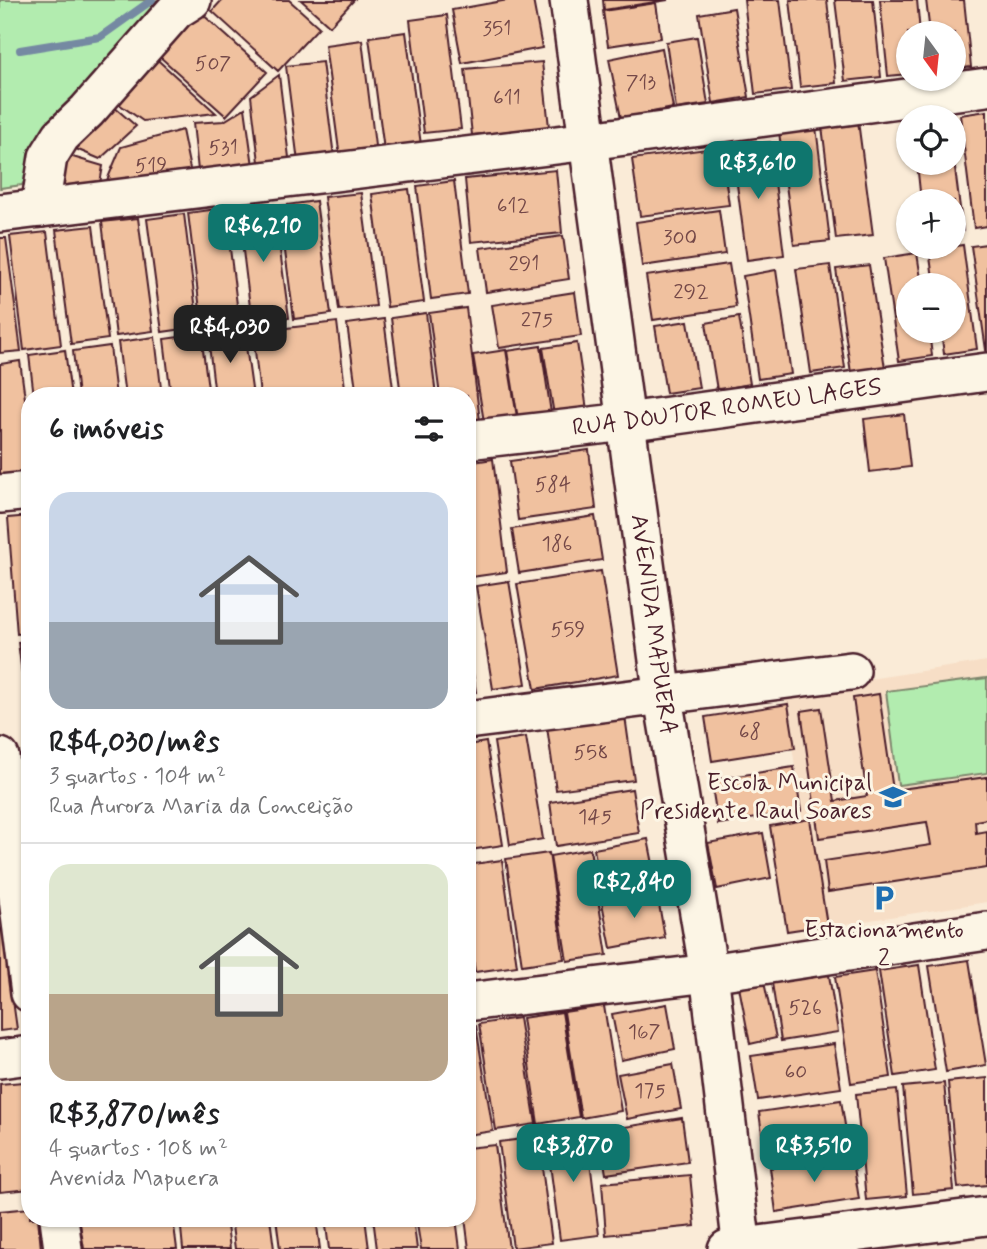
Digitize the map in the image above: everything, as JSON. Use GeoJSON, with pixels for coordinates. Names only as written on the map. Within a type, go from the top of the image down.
{"type":"FeatureCollection","features":[{"type":"Feature","properties":{"kind":"street"},"geometry":{"type":"LineString","coordinates":[[40,208],[48,157],[61,136],[87,111],[176,10],[192,0]]}},
{"type":"Feature","properties":{"kind":"street","name":"AVENIDA MAPUERA"},"geometry":{"type":"LineString","coordinates":[[569,0],[663,697],[709,973],[737,1248]]}},
{"type":"Feature","properties":{"kind":"street"},"geometry":{"type":"LineString","coordinates":[[0,213],[589,141],[987,88]]}},
{"type":"Feature","properties":{"kind":"street","name":"RUA DOUTOR ROMEU LAGES"},"geometry":{"type":"LineString","coordinates":[[476,439],[626,422],[987,372]]}},
{"type":"Feature","properties":{"kind":"street"},"geometry":{"type":"LineString","coordinates":[[0,494],[21,492]]}},
{"type":"Feature","properties":{"kind":"street"},"geometry":{"type":"LineString","coordinates":[[476,719],[852,671]]}},
{"type":"Feature","properties":{"kind":"street"},"geometry":{"type":"LineString","coordinates":[[8,770],[21,902]]}},
{"type":"Feature","properties":{"kind":"street"},"geometry":{"type":"LineString","coordinates":[[476,1001],[709,973],[987,931]]}},
{"type":"Feature","properties":{"kind":"street"},"geometry":{"type":"LineString","coordinates":[[0,1059],[21,1056]]}},
{"type":"Feature","properties":{"kind":"street"},"geometry":{"type":"LineString","coordinates":[[737,1248],[987,1216]]}},
{"type":"Feature","properties":{"kind":"street"},"geometry":{"type":"LineString","coordinates":[[60,1227],[62,1249]]}},
{"type":"Feature","properties":{"kind":"shaded area","name":"Escola Municipal Presidente Raul Soares"},"geometry":{"type":"Polygon","coordinates":[[[987,661],[987,902],[819,928],[784,692],[987,661]]]}},
{"type":"Feature","properties":{"kind":"green space"},"geometry":{"type":"Polygon","coordinates":[[[0,0],[169,0],[62,123],[22,185],[0,188],[0,0]]]}},
{"type":"Feature","properties":{"kind":"green space"},"geometry":{"type":"Polygon","coordinates":[[[987,678],[987,773],[898,785],[886,691],[987,678]]]}},
{"type":"Feature","properties":{"kind":"building"},"geometry":{"type":"Polygon","coordinates":[[[222,0],[289,0],[319,27],[278,71],[212,11],[222,0]]]}},
{"type":"Feature","properties":{"kind":"building"},"geometry":{"type":"Polygon","coordinates":[[[301,0],[354,0],[330,26],[301,0]]]}},
{"type":"Feature","properties":{"kind":"building"},"geometry":{"type":"Polygon","coordinates":[[[508,0],[533,0],[542,48],[462,63],[452,10],[508,0]]]}},
{"type":"Feature","properties":{"kind":"building"},"geometry":{"type":"Polygon","coordinates":[[[603,0],[668,0],[604,10],[603,0]]]}},
{"type":"Feature","properties":{"kind":"building"},"geometry":{"type":"Polygon","coordinates":[[[744,0],[780,0],[791,90],[755,94],[744,0]]]}},
{"type":"Feature","properties":{"kind":"building"},"geometry":{"type":"Polygon","coordinates":[[[790,0],[827,0],[836,83],[800,87],[790,0]]]}},
{"type":"Feature","properties":{"kind":"building"},"geometry":{"type":"Polygon","coordinates":[[[835,0],[873,0],[881,77],[845,81],[835,0]]]}},
{"type":"Feature","properties":{"kind":"building"},"geometry":{"type":"Polygon","coordinates":[[[880,0],[917,0],[919,21],[896,21],[896,75],[888,76],[880,0]]]}},
{"type":"Feature","properties":{"kind":"building"},"geometry":{"type":"Polygon","coordinates":[[[926,0],[964,0],[971,67],[966,68],[966,21],[929,21],[926,0]]]}},
{"type":"Feature","properties":{"kind":"building"},"geometry":{"type":"Polygon","coordinates":[[[656,3],[661,38],[608,46],[603,11],[656,3]]]}},
{"type":"Feature","properties":{"kind":"building"},"geometry":{"type":"Polygon","coordinates":[[[734,8],[749,97],[713,103],[699,14],[734,8]]]}},
{"type":"Feature","properties":{"kind":"building"},"geometry":{"type":"Polygon","coordinates":[[[200,12],[267,72],[226,116],[159,56],[200,12]]]}},
{"type":"Feature","properties":{"kind":"building"},"geometry":{"type":"Polygon","coordinates":[[[447,15],[461,129],[424,133],[410,20],[447,15]]]}},
{"type":"Feature","properties":{"kind":"building"},"geometry":{"type":"Polygon","coordinates":[[[406,32],[421,145],[384,150],[369,37],[406,32]]]}},
{"type":"Feature","properties":{"kind":"building"},"geometry":{"type":"Polygon","coordinates":[[[697,37],[708,104],[676,109],[666,42],[697,37]]]}},
{"type":"Feature","properties":{"kind":"building"},"geometry":{"type":"Polygon","coordinates":[[[362,40],[376,154],[340,158],[325,45],[362,40]]]}},
{"type":"Feature","properties":{"kind":"building"},"geometry":{"type":"Polygon","coordinates":[[[662,48],[673,108],[621,118],[609,59],[662,48]]]}},
{"type":"Feature","properties":{"kind":"building"},"geometry":{"type":"Polygon","coordinates":[[[150,53],[216,113],[143,121],[109,97],[150,53]]]}},
{"type":"Feature","properties":{"kind":"building"},"geometry":{"type":"Polygon","coordinates":[[[322,62],[334,157],[298,162],[286,66],[322,62]]]}},
{"type":"Feature","properties":{"kind":"building"},"geometry":{"type":"Polygon","coordinates":[[[542,62],[549,127],[472,135],[465,69],[542,62]]]}},
{"type":"Feature","properties":{"kind":"building"},"geometry":{"type":"Polygon","coordinates":[[[279,75],[290,166],[260,170],[251,96],[279,75]]]}},
{"type":"Feature","properties":{"kind":"building"},"geometry":{"type":"Polygon","coordinates":[[[105,99],[136,126],[100,159],[64,144],[105,99]]]}},
{"type":"Feature","properties":{"kind":"building"},"geometry":{"type":"Polygon","coordinates":[[[245,108],[254,173],[199,180],[193,123],[224,121],[245,108]]]}},
{"type":"Feature","properties":{"kind":"building"},"geometry":{"type":"Polygon","coordinates":[[[987,111],[987,226],[974,228],[966,163],[966,114],[987,111]]]}},
{"type":"Feature","properties":{"kind":"building"},"geometry":{"type":"Polygon","coordinates":[[[858,121],[873,235],[836,239],[822,126],[858,121]]]}},
{"type":"Feature","properties":{"kind":"building"},"geometry":{"type":"Polygon","coordinates":[[[816,127],[830,241],[794,245],[779,132],[816,127]]]}},
{"type":"Feature","properties":{"kind":"building"},"geometry":{"type":"Polygon","coordinates":[[[182,130],[193,184],[105,185],[121,147],[182,130]]]}},
{"type":"Feature","properties":{"kind":"building"},"geometry":{"type":"Polygon","coordinates":[[[770,142],[784,255],[747,260],[732,147],[770,142]]]}},
{"type":"Feature","properties":{"kind":"building"},"geometry":{"type":"Polygon","coordinates":[[[721,147],[729,205],[640,216],[632,159],[721,147]]]}},
{"type":"Feature","properties":{"kind":"building"},"geometry":{"type":"Polygon","coordinates":[[[66,155],[103,166],[99,189],[57,192],[66,155]]]}},
{"type":"Feature","properties":{"kind":"building"},"geometry":{"type":"Polygon","coordinates":[[[556,170],[562,233],[471,242],[465,179],[556,170]]]}},
{"type":"Feature","properties":{"kind":"building"},"geometry":{"type":"Polygon","coordinates":[[[918,175],[956,175],[958,189],[920,189],[918,175]]]}},
{"type":"Feature","properties":{"kind":"building"},"geometry":{"type":"Polygon","coordinates":[[[454,181],[468,294],[431,299],[417,186],[454,181]]]}},
{"type":"Feature","properties":{"kind":"building"},"geometry":{"type":"Polygon","coordinates":[[[409,189],[424,302],[387,307],[372,194],[409,189]]]}},
{"type":"Feature","properties":{"kind":"building"},"geometry":{"type":"Polygon","coordinates":[[[361,193],[376,306],[339,310],[324,197],[361,193]]]}},
{"type":"Feature","properties":{"kind":"building"},"geometry":{"type":"Polygon","coordinates":[[[316,201],[331,314],[294,319],[279,206],[316,201]]]}},
{"type":"Feature","properties":{"kind":"building"},"geometry":{"type":"Polygon","coordinates":[[[274,205],[289,318],[252,323],[238,210],[274,205]]]}},
{"type":"Feature","properties":{"kind":"building"},"geometry":{"type":"Polygon","coordinates":[[[225,208],[239,321],[202,326],[188,213],[225,208]]]}},
{"type":"Feature","properties":{"kind":"building"},"geometry":{"type":"Polygon","coordinates":[[[719,210],[725,254],[642,266],[636,222],[719,210]]]}},
{"type":"Feature","properties":{"kind":"building"},"geometry":{"type":"Polygon","coordinates":[[[184,214],[198,327],[162,332],[147,219],[184,214]]]}},
{"type":"Feature","properties":{"kind":"building"},"geometry":{"type":"Polygon","coordinates":[[[138,218],[153,331],[116,336],[102,222],[138,218]]]}},
{"type":"Feature","properties":{"kind":"building"},"geometry":{"type":"Polygon","coordinates":[[[93,226],[108,339],[71,344],[56,230],[93,226]]]}},
{"type":"Feature","properties":{"kind":"building"},"geometry":{"type":"Polygon","coordinates":[[[47,232],[61,345],[24,350],[10,236],[47,232]]]}},
{"type":"Feature","properties":{"kind":"building"},"geometry":{"type":"Polygon","coordinates":[[[563,236],[569,279],[486,292],[480,248],[563,236]]]}},
{"type":"Feature","properties":{"kind":"building"},"geometry":{"type":"Polygon","coordinates":[[[0,238],[6,238],[21,351],[0,353],[0,238]]]}},
{"type":"Feature","properties":{"kind":"building"},"geometry":{"type":"Polygon","coordinates":[[[987,244],[987,350],[986,350],[971,246],[987,244]]]}},
{"type":"Feature","properties":{"kind":"building"},"geometry":{"type":"Polygon","coordinates":[[[896,256],[896,259],[918,259],[920,273],[896,273],[896,340],[884,258],[896,256]]]}},
{"type":"Feature","properties":{"kind":"building"},"geometry":{"type":"Polygon","coordinates":[[[930,259],[965,259],[977,349],[944,354],[943,343],[966,343],[966,273],[932,273],[930,259]]]}},
{"type":"Feature","properties":{"kind":"building"},"geometry":{"type":"Polygon","coordinates":[[[729,264],[736,307],[653,320],[646,276],[729,264]]]}},
{"type":"Feature","properties":{"kind":"building"},"geometry":{"type":"Polygon","coordinates":[[[830,265],[845,368],[811,373],[796,269],[830,265]]]}},
{"type":"Feature","properties":{"kind":"building"},"geometry":{"type":"Polygon","coordinates":[[[869,265],[885,368],[851,373],[836,269],[869,265]]]}},
{"type":"Feature","properties":{"kind":"building"},"geometry":{"type":"Polygon","coordinates":[[[776,270],[791,374],[758,379],[743,276],[776,270]]]}},
{"type":"Feature","properties":{"kind":"building"},"geometry":{"type":"Polygon","coordinates":[[[575,292],[581,336],[499,348],[492,305],[575,292]]]}},
{"type":"Feature","properties":{"kind":"building"},"geometry":{"type":"Polygon","coordinates":[[[466,308],[476,387],[439,387],[429,313],[466,308]]]}},
{"type":"Feature","properties":{"kind":"building"},"geometry":{"type":"Polygon","coordinates":[[[426,313],[435,387],[400,387],[391,318],[426,313]]]}},
{"type":"Feature","properties":{"kind":"building"},"geometry":{"type":"Polygon","coordinates":[[[739,317],[750,384],[717,390],[706,323],[739,317]]]}},
{"type":"Feature","properties":{"kind":"building"},"geometry":{"type":"Polygon","coordinates":[[[384,319],[393,387],[356,387],[347,324],[384,319]]]}},
{"type":"Feature","properties":{"kind":"building"},"geometry":{"type":"Polygon","coordinates":[[[688,321],[699,388],[666,393],[655,326],[688,321]]]}},
{"type":"Feature","properties":{"kind":"building"},"geometry":{"type":"Polygon","coordinates":[[[337,322],[345,387],[259,387],[253,332],[337,322]]]}},
{"type":"Feature","properties":{"kind":"building"},"geometry":{"type":"Polygon","coordinates":[[[244,332],[252,387],[214,387],[208,336],[244,332]]]}},
{"type":"Feature","properties":{"kind":"building"},"geometry":{"type":"Polygon","coordinates":[[[201,334],[208,387],[170,387],[164,339],[201,334]]]}},
{"type":"Feature","properties":{"kind":"building"},"geometry":{"type":"Polygon","coordinates":[[[155,337],[161,387],[124,387],[118,342],[155,337]]]}},
{"type":"Feature","properties":{"kind":"building"},"geometry":{"type":"Polygon","coordinates":[[[577,343],[587,410],[554,415],[543,348],[577,343]]]}},
{"type":"Feature","properties":{"kind":"building"},"geometry":{"type":"Polygon","coordinates":[[[896,343],[930,343],[932,356],[899,361],[896,343]]]}},
{"type":"Feature","properties":{"kind":"building"},"geometry":{"type":"Polygon","coordinates":[[[110,346],[115,387],[77,387],[73,351],[110,346]]]}},
{"type":"Feature","properties":{"kind":"building"},"geometry":{"type":"Polygon","coordinates":[[[541,346],[551,413],[518,419],[507,351],[541,346]]]}},
{"type":"Feature","properties":{"kind":"building"},"geometry":{"type":"Polygon","coordinates":[[[65,350],[70,387],[33,387],[29,355],[65,350]]]}},
{"type":"Feature","properties":{"kind":"building"},"geometry":{"type":"Polygon","coordinates":[[[506,350],[517,417],[484,422],[473,355],[506,350]]]}},
{"type":"Feature","properties":{"kind":"building"},"geometry":{"type":"Polygon","coordinates":[[[20,361],[23,387],[21,387],[21,476],[0,479],[0,364],[20,361]]]}},
{"type":"Feature","properties":{"kind":"building"},"geometry":{"type":"Polygon","coordinates":[[[476,389],[480,421],[476,422],[476,389]]]}},
{"type":"Feature","properties":{"kind":"building"},"geometry":{"type":"Polygon","coordinates":[[[904,414],[910,467],[870,472],[864,419],[904,414]]]}},
{"type":"Feature","properties":{"kind":"building"},"geometry":{"type":"Polygon","coordinates":[[[589,450],[596,509],[518,520],[510,461],[589,450]]]}},
{"type":"Feature","properties":{"kind":"building"},"geometry":{"type":"Polygon","coordinates":[[[493,459],[507,572],[476,576],[476,462],[493,459]]]}},
{"type":"Feature","properties":{"kind":"building"},"geometry":{"type":"Polygon","coordinates":[[[595,516],[602,560],[519,573],[512,529],[595,516]]]}},
{"type":"Feature","properties":{"kind":"building"},"geometry":{"type":"Polygon","coordinates":[[[21,517],[21,634],[17,634],[8,518],[21,517]]]}},
{"type":"Feature","properties":{"kind":"building"},"geometry":{"type":"Polygon","coordinates":[[[601,571],[618,675],[535,689],[517,584],[601,571]]]}},
{"type":"Feature","properties":{"kind":"building"},"geometry":{"type":"Polygon","coordinates":[[[509,581],[526,684],[493,689],[476,586],[509,581]]]}},
{"type":"Feature","properties":{"kind":"building"},"geometry":{"type":"Polygon","coordinates":[[[18,642],[21,642],[21,666],[18,642]]]}},
{"type":"Feature","properties":{"kind":"building"},"geometry":{"type":"Polygon","coordinates":[[[879,694],[893,790],[987,777],[987,819],[975,821],[976,833],[987,831],[987,868],[828,892],[824,861],[931,845],[927,822],[819,838],[801,711],[821,708],[835,801],[867,796],[853,698],[879,694]]]}},
{"type":"Feature","properties":{"kind":"building"},"geometry":{"type":"Polygon","coordinates":[[[788,704],[795,748],[712,761],[705,717],[788,704]]]}},
{"type":"Feature","properties":{"kind":"building"},"geometry":{"type":"Polygon","coordinates":[[[625,716],[634,780],[556,790],[547,727],[625,716]]]}},
{"type":"Feature","properties":{"kind":"building"},"geometry":{"type":"Polygon","coordinates":[[[526,737],[543,839],[510,845],[494,742],[526,737]]]}},
{"type":"Feature","properties":{"kind":"building"},"geometry":{"type":"Polygon","coordinates":[[[486,742],[503,845],[476,849],[476,744],[486,742]]]}},
{"type":"Feature","properties":{"kind":"building"},"geometry":{"type":"Polygon","coordinates":[[[794,767],[801,811],[718,824],[711,780],[794,767]]]}},
{"type":"Feature","properties":{"kind":"building"},"geometry":{"type":"Polygon","coordinates":[[[632,789],[639,833],[556,846],[550,802],[632,789]]]}},
{"type":"Feature","properties":{"kind":"building"},"geometry":{"type":"Polygon","coordinates":[[[810,819],[827,925],[787,931],[770,826],[810,819]]]}},
{"type":"Feature","properties":{"kind":"building"},"geometry":{"type":"Polygon","coordinates":[[[763,833],[771,878],[717,889],[708,843],[763,833]]]}},
{"type":"Feature","properties":{"kind":"building"},"geometry":{"type":"Polygon","coordinates":[[[648,839],[657,884],[602,894],[594,849],[648,839]]]}},
{"type":"Feature","properties":{"kind":"building"},"geometry":{"type":"Polygon","coordinates":[[[590,849],[607,955],[567,961],[550,856],[590,849]]]}},
{"type":"Feature","properties":{"kind":"building"},"geometry":{"type":"Polygon","coordinates":[[[549,853],[564,959],[522,965],[506,859],[549,853]]]}},
{"type":"Feature","properties":{"kind":"building"},"geometry":{"type":"Polygon","coordinates":[[[502,860],[517,966],[476,972],[476,864],[502,860]]]}},
{"type":"Feature","properties":{"kind":"building"},"geometry":{"type":"Polygon","coordinates":[[[657,893],[665,938],[611,948],[602,903],[657,893]]]}},
{"type":"Feature","properties":{"kind":"building"},"geometry":{"type":"Polygon","coordinates":[[[0,929],[3,929],[17,1029],[0,1031],[0,929]]]}},
{"type":"Feature","properties":{"kind":"building"},"geometry":{"type":"Polygon","coordinates":[[[969,960],[986,1065],[946,1072],[929,966],[969,960]]]}},
{"type":"Feature","properties":{"kind":"building"},"geometry":{"type":"Polygon","coordinates":[[[919,965],[935,1070],[895,1076],[879,971],[919,965]]]}},
{"type":"Feature","properties":{"kind":"building"},"geometry":{"type":"Polygon","coordinates":[[[875,971],[891,1077],[851,1083],[835,977],[875,971]]]}},
{"type":"Feature","properties":{"kind":"building"},"geometry":{"type":"Polygon","coordinates":[[[829,975],[838,1032],[781,1041],[772,983],[829,975]]]}},
{"type":"Feature","properties":{"kind":"building"},"geometry":{"type":"Polygon","coordinates":[[[764,982],[776,1038],[750,1044],[739,987],[764,982]]]}},
{"type":"Feature","properties":{"kind":"building"},"geometry":{"type":"Polygon","coordinates":[[[667,1004],[675,1049],[621,1060],[612,1014],[667,1004]]]}},
{"type":"Feature","properties":{"kind":"building"},"geometry":{"type":"Polygon","coordinates":[[[604,1006],[621,1111],[581,1118],[564,1012],[604,1006]]]}},
{"type":"Feature","properties":{"kind":"building"},"geometry":{"type":"Polygon","coordinates":[[[562,1012],[579,1117],[538,1124],[522,1018],[562,1012]]]}},
{"type":"Feature","properties":{"kind":"building"},"geometry":{"type":"Polygon","coordinates":[[[519,1018],[536,1124],[496,1130],[479,1024],[519,1018]]]}},
{"type":"Feature","properties":{"kind":"building"},"geometry":{"type":"Polygon","coordinates":[[[476,1026],[493,1131],[476,1134],[476,1026]]]}},
{"type":"Feature","properties":{"kind":"building"},"geometry":{"type":"Polygon","coordinates":[[[834,1044],[841,1088],[758,1100],[751,1056],[834,1044]]]}},
{"type":"Feature","properties":{"kind":"building"},"geometry":{"type":"Polygon","coordinates":[[[673,1064],[681,1109],[627,1119],[618,1074],[673,1064]]]}},
{"type":"Feature","properties":{"kind":"building"},"geometry":{"type":"Polygon","coordinates":[[[987,1078],[987,1185],[958,1188],[948,1082],[987,1078]]]}},
{"type":"Feature","properties":{"kind":"building"},"geometry":{"type":"Polygon","coordinates":[[[21,1082],[21,1190],[0,1192],[0,1084],[21,1082]]]}},
{"type":"Feature","properties":{"kind":"building"},"geometry":{"type":"Polygon","coordinates":[[[944,1083],[954,1190],[913,1194],[903,1087],[944,1083]]]}},
{"type":"Feature","properties":{"kind":"building"},"geometry":{"type":"Polygon","coordinates":[[[897,1090],[907,1196],[866,1200],[856,1094],[897,1090]]]}},
{"type":"Feature","properties":{"kind":"building"},"geometry":{"type":"Polygon","coordinates":[[[841,1100],[848,1144],[765,1156],[759,1112],[841,1100]]]}},
{"type":"Feature","properties":{"kind":"building"},"geometry":{"type":"Polygon","coordinates":[[[682,1118],[688,1162],[606,1174],[599,1131],[682,1118]]]}},
{"type":"Feature","properties":{"kind":"building"},"geometry":{"type":"Polygon","coordinates":[[[586,1128],[599,1235],[560,1240],[546,1134],[586,1128]]]}},
{"type":"Feature","properties":{"kind":"building"},"geometry":{"type":"Polygon","coordinates":[[[538,1137],[552,1243],[513,1248],[499,1142],[538,1137]]]}},
{"type":"Feature","properties":{"kind":"building"},"geometry":{"type":"Polygon","coordinates":[[[495,1145],[509,1249],[469,1249],[466,1227],[476,1227],[476,1147],[495,1145]]]}},
{"type":"Feature","properties":{"kind":"building"},"geometry":{"type":"Polygon","coordinates":[[[852,1155],[859,1199],[776,1212],[770,1168],[852,1155]]]}},
{"type":"Feature","properties":{"kind":"building"},"geometry":{"type":"Polygon","coordinates":[[[690,1175],[695,1226],[606,1235],[602,1183],[690,1175]]]}},
{"type":"Feature","properties":{"kind":"building"},"geometry":{"type":"Polygon","coordinates":[[[21,1209],[21,1227],[39,1227],[41,1249],[0,1249],[0,1211],[21,1209]]]}},
{"type":"Feature","properties":{"kind":"building"},"geometry":{"type":"Polygon","coordinates":[[[80,1227],[174,1227],[177,1249],[84,1249],[80,1227]]]}},
{"type":"Feature","properties":{"kind":"building"},"geometry":{"type":"Polygon","coordinates":[[[181,1227],[227,1227],[230,1249],[183,1249],[181,1227]]]}},
{"type":"Feature","properties":{"kind":"building"},"geometry":{"type":"Polygon","coordinates":[[[232,1227],[271,1227],[274,1249],[235,1249],[232,1227]]]}},
{"type":"Feature","properties":{"kind":"building"},"geometry":{"type":"Polygon","coordinates":[[[277,1227],[317,1227],[320,1249],[280,1249],[277,1227]]]}},
{"type":"Feature","properties":{"kind":"building"},"geometry":{"type":"Polygon","coordinates":[[[326,1227],[366,1227],[369,1249],[329,1249],[326,1227]]]}},
{"type":"Feature","properties":{"kind":"building"},"geometry":{"type":"Polygon","coordinates":[[[374,1227],[414,1227],[417,1249],[377,1249],[374,1227]]]}},
{"type":"Feature","properties":{"kind":"building"},"geometry":{"type":"Polygon","coordinates":[[[417,1227],[457,1227],[460,1249],[421,1249],[417,1227]]]}},
{"type":"Feature","properties":{"kind":"waterway"},"geometry":{"type":"LineString","coordinates":[[20,50],[100,37],[152,0]]}},
{"type":"Feature","properties":{"kind":"place","name":"Escola Municipal Presidente Raul Soares"},"geometry":{"type":"Point","coordinates":[893,797]}},
{"type":"Feature","properties":{"kind":"place","name":"Estacionamento 2"},"geometry":{"type":"Point","coordinates":[884,898]}}]}
